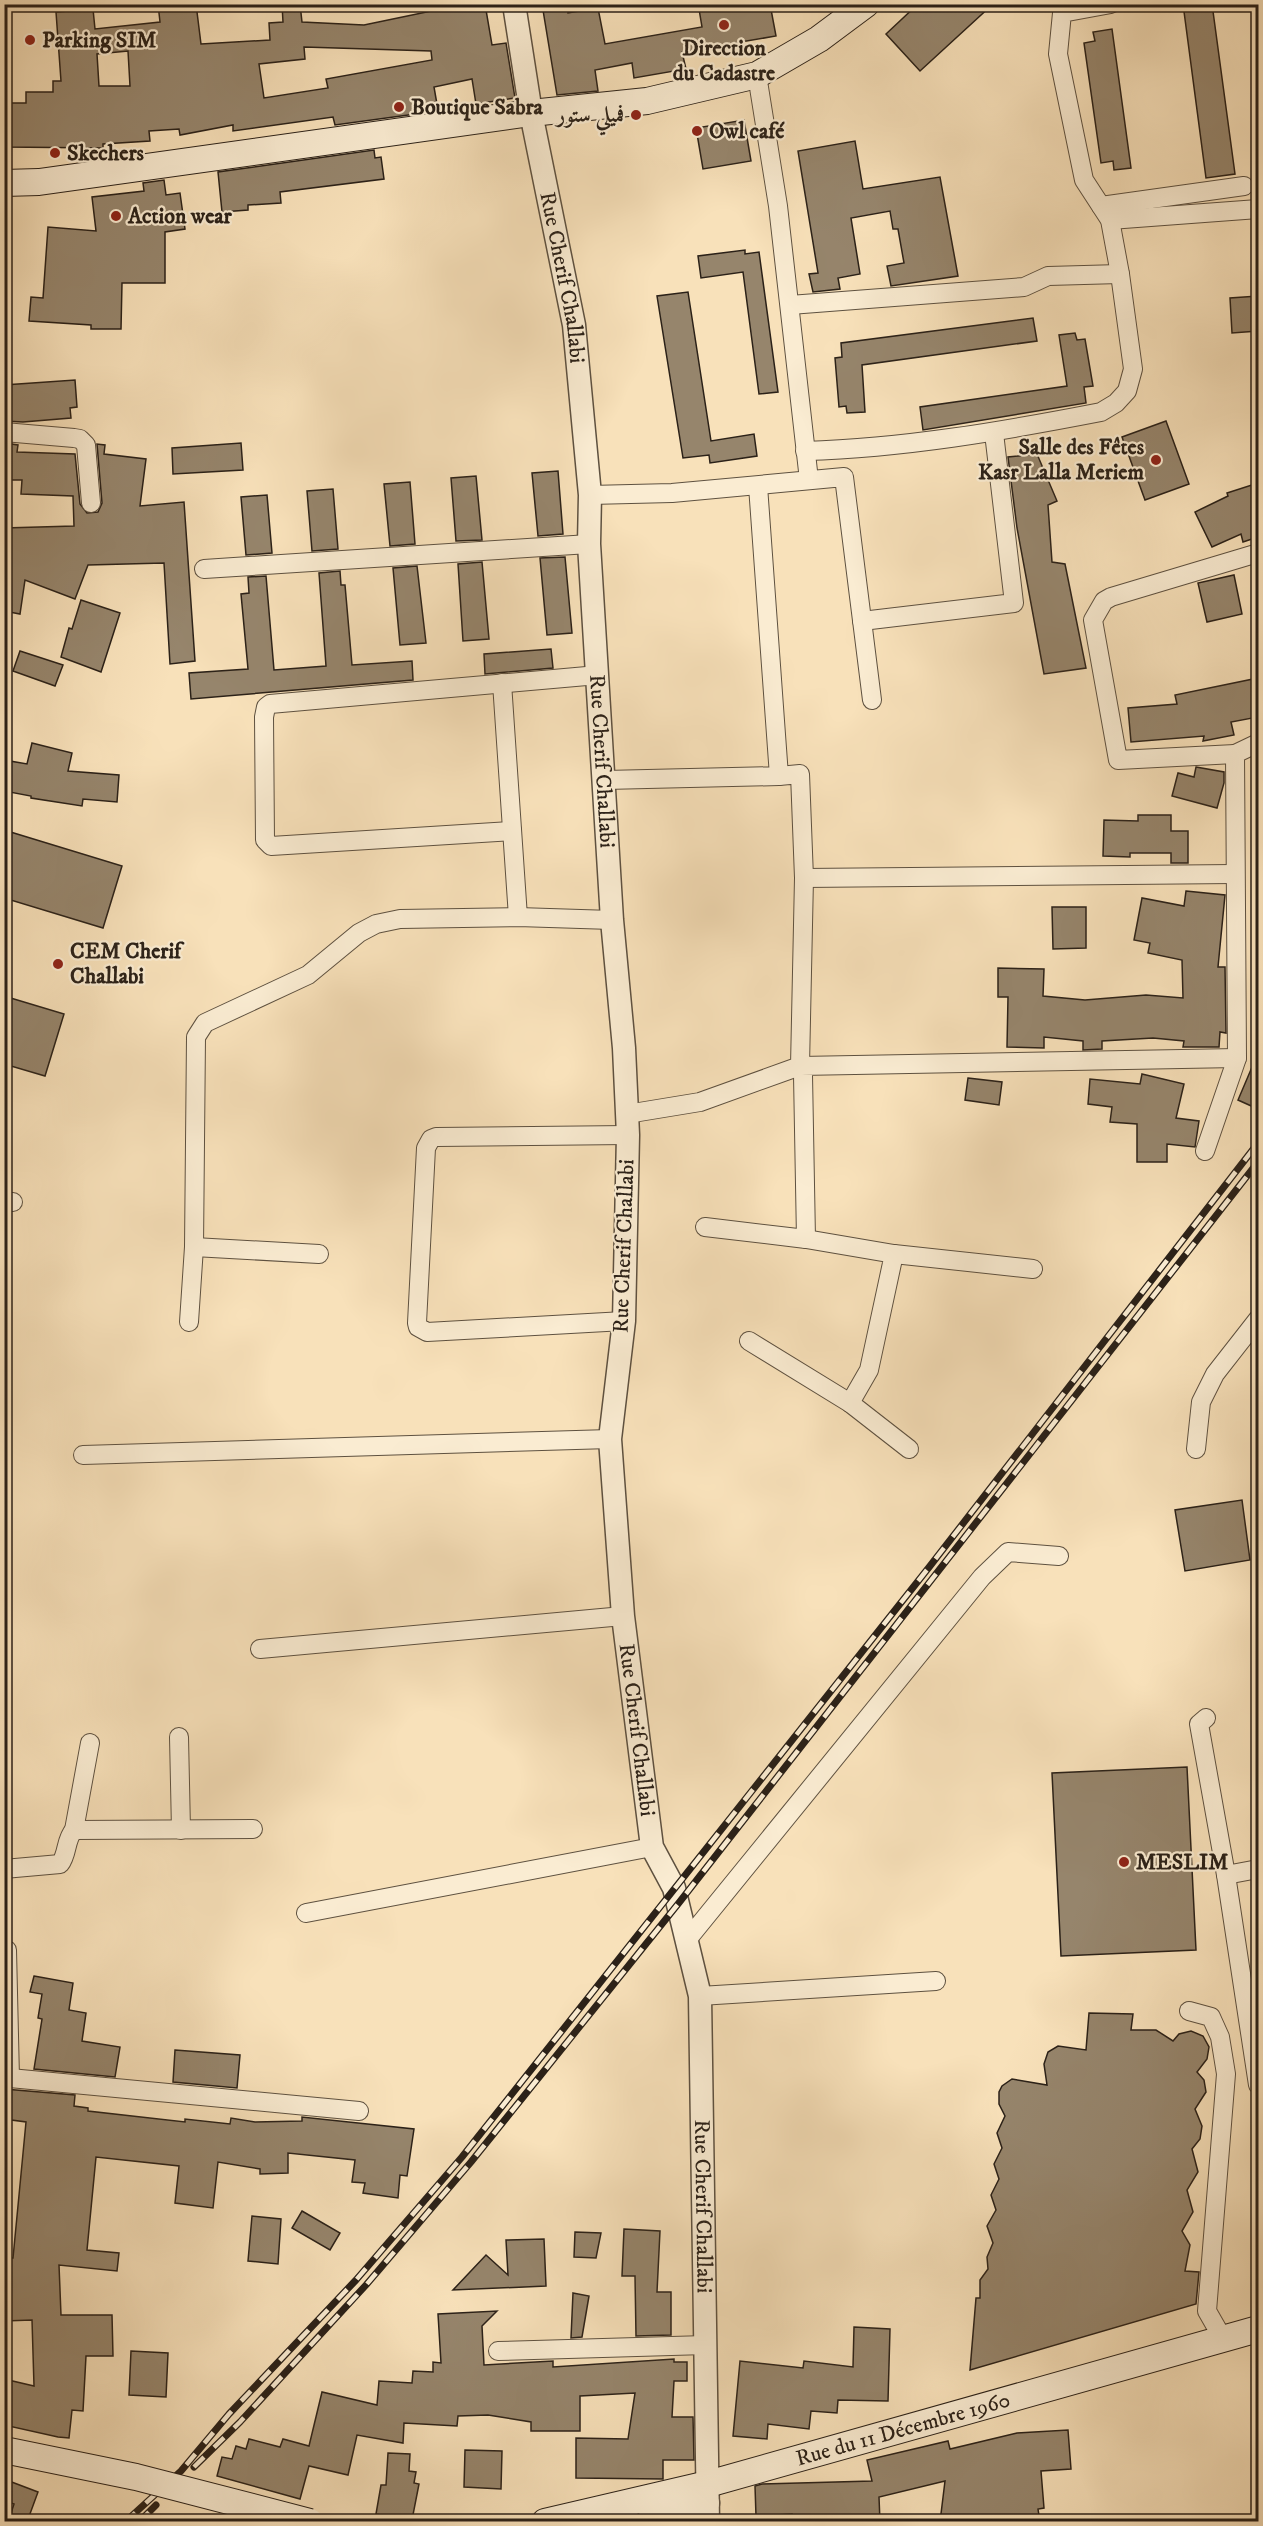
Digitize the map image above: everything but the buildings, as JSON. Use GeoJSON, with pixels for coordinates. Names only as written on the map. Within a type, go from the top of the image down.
{"type":"FeatureCollection","features":[{"type":"Feature","properties":{"kind":"main road"},"geometry":{"type":"LineString","coordinates":[[4,183],[39,182],[531,113],[647,101],[756,75],[819,39],[866,4]]}},
{"type":"Feature","properties":{"kind":"main road","name":"Rue du 11 Décembre 1960"},"geometry":{"type":"LineString","coordinates":[[545,2522],[655,2497],[708,2503],[1258,2329]]}},
{"type":"Feature","properties":{"kind":"main road"},"geometry":{"type":"LineString","coordinates":[[4,2450],[147,2480],[310,2522]]}},
{"type":"Feature","properties":{"kind":"street","name":"Rue Cherif Challabi"},"geometry":{"type":"LineString","coordinates":[[513,4],[531,113],[574,325],[590,495],[589,544],[612,920],[624,1048],[628,1124],[624,1321],[610,1438],[623,1616],[652,1847],[674,1888],[700,1996],[708,2503]]}},
{"type":"Feature","properties":{"kind":"street"},"geometry":{"type":"LineString","coordinates":[[806,451],[844,450],[994,433],[1101,412],[1116,403],[1127,391],[1133,369],[1120,274],[1106,213],[1084,180],[1058,54],[1062,13],[1111,4]]}},
{"type":"Feature","properties":{"kind":"street"},"geometry":{"type":"LineString","coordinates":[[756,75],[778,206],[809,480]]}},
{"type":"Feature","properties":{"kind":"street"},"geometry":{"type":"LineString","coordinates":[[1106,213],[1244,186]]}},
{"type":"Feature","properties":{"kind":"street"},"geometry":{"type":"LineString","coordinates":[[1106,213],[1258,208]]}},
{"type":"Feature","properties":{"kind":"street"},"geometry":{"type":"LineString","coordinates":[[790,305],[1024,287],[1048,276],[1120,274]]}},
{"type":"Feature","properties":{"kind":"street"},"geometry":{"type":"LineString","coordinates":[[4,432],[74,438],[83,441],[86,445],[90,503]]}},
{"type":"Feature","properties":{"kind":"street"},"geometry":{"type":"LineString","coordinates":[[862,621],[1014,603],[994,433]]}},
{"type":"Feature","properties":{"kind":"street"},"geometry":{"type":"LineString","coordinates":[[590,495],[672,493],[844,477],[872,700]]}},
{"type":"Feature","properties":{"kind":"street"},"geometry":{"type":"LineString","coordinates":[[758,486],[779,776]]}},
{"type":"Feature","properties":{"kind":"street"},"geometry":{"type":"LineString","coordinates":[[204,569],[589,544]]}},
{"type":"Feature","properties":{"kind":"street"},"geometry":{"type":"LineString","coordinates":[[1258,553],[1111,597],[1104,601],[1093,620],[1118,760],[1235,754],[1258,743]]}},
{"type":"Feature","properties":{"kind":"street"},"geometry":{"type":"LineString","coordinates":[[512,831],[276,848],[271,846],[265,840],[264,717],[266,707],[270,704],[598,675]]}},
{"type":"Feature","properties":{"kind":"street"},"geometry":{"type":"LineString","coordinates":[[502,682],[518,917]]}},
{"type":"Feature","properties":{"kind":"street"},"geometry":{"type":"LineString","coordinates":[[1205,1151],[1237,1058],[1235,754]]}},
{"type":"Feature","properties":{"kind":"street"},"geometry":{"type":"LineString","coordinates":[[605,780],[800,774],[804,878],[800,1066],[803,1075],[806,1239]]}},
{"type":"Feature","properties":{"kind":"street"},"geometry":{"type":"LineString","coordinates":[[804,878],[1234,874]]}},
{"type":"Feature","properties":{"kind":"street"},"geometry":{"type":"LineString","coordinates":[[189,1322],[194,1247],[196,1037],[205,1023],[308,975],[359,933],[376,924],[400,919],[518,917],[612,920]]}},
{"type":"Feature","properties":{"kind":"street"},"geometry":{"type":"LineString","coordinates":[[624,1321],[427,1332],[418,1327],[426,1148],[430,1139],[628,1124],[700,1102],[800,1066],[1237,1058]]}},
{"type":"Feature","properties":{"kind":"street"},"geometry":{"type":"LineString","coordinates":[[705,1227],[806,1239],[894,1254],[1033,1269]]}},
{"type":"Feature","properties":{"kind":"street"},"geometry":{"type":"LineString","coordinates":[[194,1247],[319,1254]]}},
{"type":"Feature","properties":{"kind":"street"},"geometry":{"type":"LineString","coordinates":[[850,1403],[869,1370],[894,1254]]}},
{"type":"Feature","properties":{"kind":"street"},"geometry":{"type":"LineString","coordinates":[[1196,1449],[1201,1402],[1215,1374],[1258,1319]]}},
{"type":"Feature","properties":{"kind":"street"},"geometry":{"type":"LineString","coordinates":[[749,1341],[850,1403],[909,1449]]}},
{"type":"Feature","properties":{"kind":"street"},"geometry":{"type":"LineString","coordinates":[[83,1455],[610,1438]]}},
{"type":"Feature","properties":{"kind":"street"},"geometry":{"type":"LineString","coordinates":[[687,1940],[982,1577],[1008,1552],[1059,1556]]}},
{"type":"Feature","properties":{"kind":"street"},"geometry":{"type":"LineString","coordinates":[[260,1649],[623,1616]]}},
{"type":"Feature","properties":{"kind":"street"},"geometry":{"type":"LineString","coordinates":[[1206,1718],[1199,1724],[1226,1875],[1258,2085]]}},
{"type":"Feature","properties":{"kind":"street"},"geometry":{"type":"LineString","coordinates":[[179,1737],[181,1830]]}},
{"type":"Feature","properties":{"kind":"street"},"geometry":{"type":"LineString","coordinates":[[4,1869],[60,1864],[64,1858],[68,1837],[74,1830],[90,1743]]}},
{"type":"Feature","properties":{"kind":"street"},"geometry":{"type":"LineString","coordinates":[[74,1830],[253,1829]]}},
{"type":"Feature","properties":{"kind":"street"},"geometry":{"type":"LineString","coordinates":[[306,1913],[652,1847]]}},
{"type":"Feature","properties":{"kind":"street"},"geometry":{"type":"LineString","coordinates":[[1226,1875],[1258,1869]]}},
{"type":"Feature","properties":{"kind":"street"},"geometry":{"type":"LineString","coordinates":[[7,1950],[7,2078],[359,2111]]}},
{"type":"Feature","properties":{"kind":"street"},"geometry":{"type":"LineString","coordinates":[[700,1996],[936,1981]]}},
{"type":"Feature","properties":{"kind":"street"},"geometry":{"type":"LineString","coordinates":[[1189,2011],[1211,2017],[1220,2037],[1226,2074],[1207,2311],[1223,2339]]}},
{"type":"Feature","properties":{"kind":"street"},"geometry":{"type":"LineString","coordinates":[[498,2351],[706,2345]]}},
{"type":"Feature","properties":{"kind":"street"},"geometry":{"type":"LineString","coordinates":[[646,2522],[708,2503]]}},
{"type":"Feature","properties":{"kind":"railway"},"geometry":{"type":"LineString","coordinates":[[125,2522],[181,2471],[229,2414],[356,2280],[462,2157],[930,1566],[1258,1143]]}},
{"type":"Feature","properties":{"kind":"railway"},"geometry":{"type":"LineString","coordinates":[[194,2467],[240,2422],[366,2285],[471,2162],[678,1904],[1258,1162]]}},
{"type":"Feature","properties":{"kind":"railway"},"geometry":{"type":"LineString","coordinates":[[139,2522],[156,2505]]}},
{"type":"Feature","properties":{"kind":"place","name":"Direction du Cadastre"},"geometry":{"type":"Point","coordinates":[724,25]}},
{"type":"Feature","properties":{"kind":"place","name":"Parking SIM"},"geometry":{"type":"Point","coordinates":[30,40]}},
{"type":"Feature","properties":{"kind":"place","name":"Boutique Sabra"},"geometry":{"type":"Point","coordinates":[399,107]}},
{"type":"Feature","properties":{"kind":"place","name":"فميلي ستور"},"geometry":{"type":"Point","coordinates":[636,115]}},
{"type":"Feature","properties":{"kind":"place","name":"Owl café"},"geometry":{"type":"Point","coordinates":[697,131]}},
{"type":"Feature","properties":{"kind":"place","name":"Skechers"},"geometry":{"type":"Point","coordinates":[55,153]}},
{"type":"Feature","properties":{"kind":"place","name":"Action wear"},"geometry":{"type":"Point","coordinates":[116,216]}},
{"type":"Feature","properties":{"kind":"place","name":"Salle des Fêtes Kasr Lalla Meriem"},"geometry":{"type":"Point","coordinates":[1156,460]}},
{"type":"Feature","properties":{"kind":"place","name":"CEM Cherif Challabi"},"geometry":{"type":"Point","coordinates":[58,964]}},
{"type":"Feature","properties":{"kind":"place","name":"MESLIM"},"geometry":{"type":"Point","coordinates":[1124,1862]}}]}
